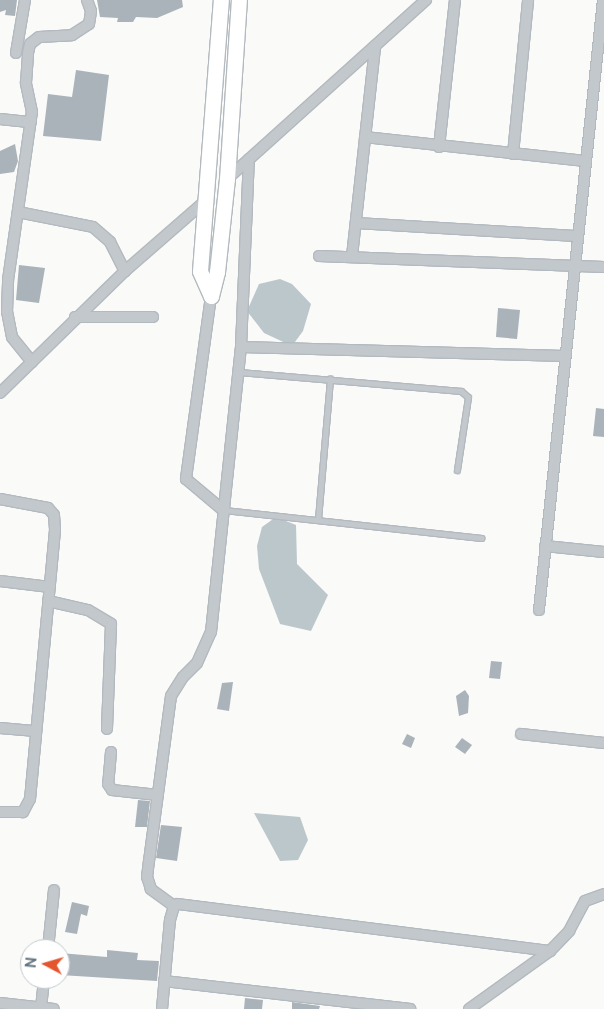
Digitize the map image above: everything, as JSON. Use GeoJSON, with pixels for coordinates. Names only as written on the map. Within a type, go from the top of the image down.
{"type":"FeatureCollection","features":[{"type":"Feature","properties":{"kind":"street"},"geometry":{"type":"LineString","coordinates":[[16,53],[25,0]]}},
{"type":"Feature","properties":{"kind":"street"},"geometry":{"type":"LineString","coordinates":[[32,362],[12,337],[7,312],[32,104],[26,76],[30,44],[44,35],[72,35],[89,24],[91,11],[87,0]]}},
{"type":"Feature","properties":{"kind":"street"},"geometry":{"type":"LineString","coordinates":[[211,296],[200,271],[221,0]]}},
{"type":"Feature","properties":{"kind":"street"},"geometry":{"type":"LineString","coordinates":[[223,510],[186,479],[211,296],[217,272],[239,0]]}},
{"type":"Feature","properties":{"kind":"street"},"geometry":{"type":"LineString","coordinates":[[226,179],[426,0]]}},
{"type":"Feature","properties":{"kind":"street"},"geometry":{"type":"LineString","coordinates":[[439,147],[455,0]]}},
{"type":"Feature","properties":{"kind":"street"},"geometry":{"type":"LineString","coordinates":[[512,154],[528,0]]}},
{"type":"Feature","properties":{"kind":"street"},"geometry":{"type":"LineString","coordinates":[[539,610],[576,236],[603,0]]}},
{"type":"Feature","properties":{"kind":"street"},"geometry":{"type":"LineString","coordinates":[[352,256],[375,46]]}},
{"type":"Feature","properties":{"kind":"street"},"geometry":{"type":"LineString","coordinates":[[0,119],[30,122]]}},
{"type":"Feature","properties":{"kind":"street"},"geometry":{"type":"LineString","coordinates":[[365,137],[439,147],[585,161]]}},
{"type":"Feature","properties":{"kind":"street"},"geometry":{"type":"LineString","coordinates":[[249,159],[239,372],[211,632],[198,663],[183,677],[171,696],[148,877],[151,889],[174,906],[186,904],[550,951]]}},
{"type":"Feature","properties":{"kind":"street"},"geometry":{"type":"LineString","coordinates":[[0,393],[75,317],[204,202]]}},
{"type":"Feature","properties":{"kind":"street"},"geometry":{"type":"LineString","coordinates":[[18,212],[93,228],[110,242],[125,271]]}},
{"type":"Feature","properties":{"kind":"street"},"geometry":{"type":"LineString","coordinates":[[356,223],[576,236]]}},
{"type":"Feature","properties":{"kind":"street"},"geometry":{"type":"LineString","coordinates":[[319,256],[604,267]]}},
{"type":"Feature","properties":{"kind":"street"},"geometry":{"type":"LineString","coordinates":[[75,317],[153,317]]}},
{"type":"Feature","properties":{"kind":"street"},"geometry":{"type":"LineString","coordinates":[[241,347],[565,356]]}},
{"type":"Feature","properties":{"kind":"street"},"geometry":{"type":"LineString","coordinates":[[0,499],[42,505],[54,515],[50,587],[29,804],[18,813],[0,812]]}},
{"type":"Feature","properties":{"kind":"street"},"geometry":{"type":"LineString","coordinates":[[545,546],[604,552]]}},
{"type":"Feature","properties":{"kind":"street"},"geometry":{"type":"LineString","coordinates":[[0,582],[50,587]]}},
{"type":"Feature","properties":{"kind":"street"},"geometry":{"type":"LineString","coordinates":[[48,601],[88,610],[111,624],[114,631],[108,729]]}},
{"type":"Feature","properties":{"kind":"street"},"geometry":{"type":"LineString","coordinates":[[0,728],[36,731]]}},
{"type":"Feature","properties":{"kind":"street"},"geometry":{"type":"LineString","coordinates":[[521,734],[604,743]]}},
{"type":"Feature","properties":{"kind":"street"},"geometry":{"type":"LineString","coordinates":[[111,752],[108,784],[112,790],[158,795]]}},
{"type":"Feature","properties":{"kind":"street"},"geometry":{"type":"LineString","coordinates":[[49,939],[54,890]]}},
{"type":"Feature","properties":{"kind":"street"},"geometry":{"type":"LineString","coordinates":[[469,1009],[550,951],[569,931],[585,901],[604,894]]}},
{"type":"Feature","properties":{"kind":"street"},"geometry":{"type":"LineString","coordinates":[[162,1009],[174,906]]}},
{"type":"Feature","properties":{"kind":"street"},"geometry":{"type":"LineString","coordinates":[[164,981],[352,1006],[410,1009]]}},
{"type":"Feature","properties":{"kind":"street"},"geometry":{"type":"LineString","coordinates":[[40,1008],[43,989]]}},
{"type":"Feature","properties":{"kind":"street"},"geometry":{"type":"LineString","coordinates":[[0,1003],[22,1008],[54,1009]]}},
{"type":"Feature","properties":{"kind":"lane"},"geometry":{"type":"LineString","coordinates":[[239,372],[465,393],[467,402],[457,470]]}},
{"type":"Feature","properties":{"kind":"lane"},"geometry":{"type":"LineString","coordinates":[[318,519],[330,379]]}},
{"type":"Feature","properties":{"kind":"lane"},"geometry":{"type":"LineString","coordinates":[[223,510],[481,538]]}},
{"type":"Feature","properties":{"kind":"shaded area"},"geometry":{"type":"Polygon","coordinates":[[[280,279],[292,284],[311,304],[303,331],[292,346],[264,333],[247,311],[259,284],[280,279]]]}},
{"type":"Feature","properties":{"kind":"shaded area"},"geometry":{"type":"Polygon","coordinates":[[[276,517],[296,525],[297,564],[328,595],[311,631],[280,624],[259,569],[257,546],[262,527],[276,517]]]}},
{"type":"Feature","properties":{"kind":"shaded area"},"geometry":{"type":"Polygon","coordinates":[[[254,813],[300,817],[308,840],[298,860],[280,861],[254,813]]]}},
{"type":"Feature","properties":{"kind":"building"},"geometry":{"type":"Polygon","coordinates":[[[0,0],[17,0],[15,16],[5,15],[6,10],[0,12],[0,0]]]}},
{"type":"Feature","properties":{"kind":"building"},"geometry":{"type":"Polygon","coordinates":[[[97,0],[182,0],[183,7],[157,18],[136,17],[133,22],[117,22],[118,18],[100,17],[97,0]]]}},
{"type":"Feature","properties":{"kind":"building"},"geometry":{"type":"Polygon","coordinates":[[[76,70],[109,75],[101,141],[43,136],[48,94],[72,97],[76,70]]]}},
{"type":"Feature","properties":{"kind":"building"},"geometry":{"type":"Polygon","coordinates":[[[15,144],[18,161],[14,172],[0,174],[0,151],[15,144]]]}},
{"type":"Feature","properties":{"kind":"building"},"geometry":{"type":"Polygon","coordinates":[[[19,265],[45,268],[39,303],[16,300],[19,265]]]}},
{"type":"Feature","properties":{"kind":"building"},"geometry":{"type":"Polygon","coordinates":[[[498,308],[520,310],[517,339],[496,337],[498,308]]]}},
{"type":"Feature","properties":{"kind":"building"},"geometry":{"type":"Polygon","coordinates":[[[596,408],[604,409],[604,437],[593,436],[596,408]]]}},
{"type":"Feature","properties":{"kind":"building"},"geometry":{"type":"Polygon","coordinates":[[[491,661],[502,662],[500,679],[489,678],[491,661]]]}},
{"type":"Feature","properties":{"kind":"building"},"geometry":{"type":"Polygon","coordinates":[[[233,682],[229,711],[217,709],[222,683],[233,682]]]}},
{"type":"Feature","properties":{"kind":"building"},"geometry":{"type":"Polygon","coordinates":[[[465,690],[469,696],[468,713],[459,716],[456,696],[465,690]]]}},
{"type":"Feature","properties":{"kind":"building"},"geometry":{"type":"Polygon","coordinates":[[[407,734],[415,738],[411,748],[402,744],[407,734]]]}},
{"type":"Feature","properties":{"kind":"building"},"geometry":{"type":"Polygon","coordinates":[[[462,738],[472,745],[465,754],[455,747],[462,738]]]}},
{"type":"Feature","properties":{"kind":"building"},"geometry":{"type":"Polygon","coordinates":[[[138,800],[150,801],[147,827],[135,827],[138,800]]]}},
{"type":"Feature","properties":{"kind":"building"},"geometry":{"type":"Polygon","coordinates":[[[161,825],[182,827],[177,861],[156,858],[161,825]]]}},
{"type":"Feature","properties":{"kind":"building"},"geometry":{"type":"Polygon","coordinates":[[[72,902],[89,906],[87,916],[81,914],[77,934],[65,932],[72,902]]]}},
{"type":"Feature","properties":{"kind":"building"},"geometry":{"type":"Polygon","coordinates":[[[107,950],[138,953],[137,960],[159,961],[157,981],[70,976],[70,954],[107,957],[107,950]]]}},
{"type":"Feature","properties":{"kind":"building"},"geometry":{"type":"Polygon","coordinates":[[[245,998],[263,1000],[262,1009],[244,1009],[245,998]]]}},
{"type":"Feature","properties":{"kind":"building"},"geometry":{"type":"Polygon","coordinates":[[[292,1002],[320,1006],[319,1009],[292,1009],[292,1002]]]}}]}
